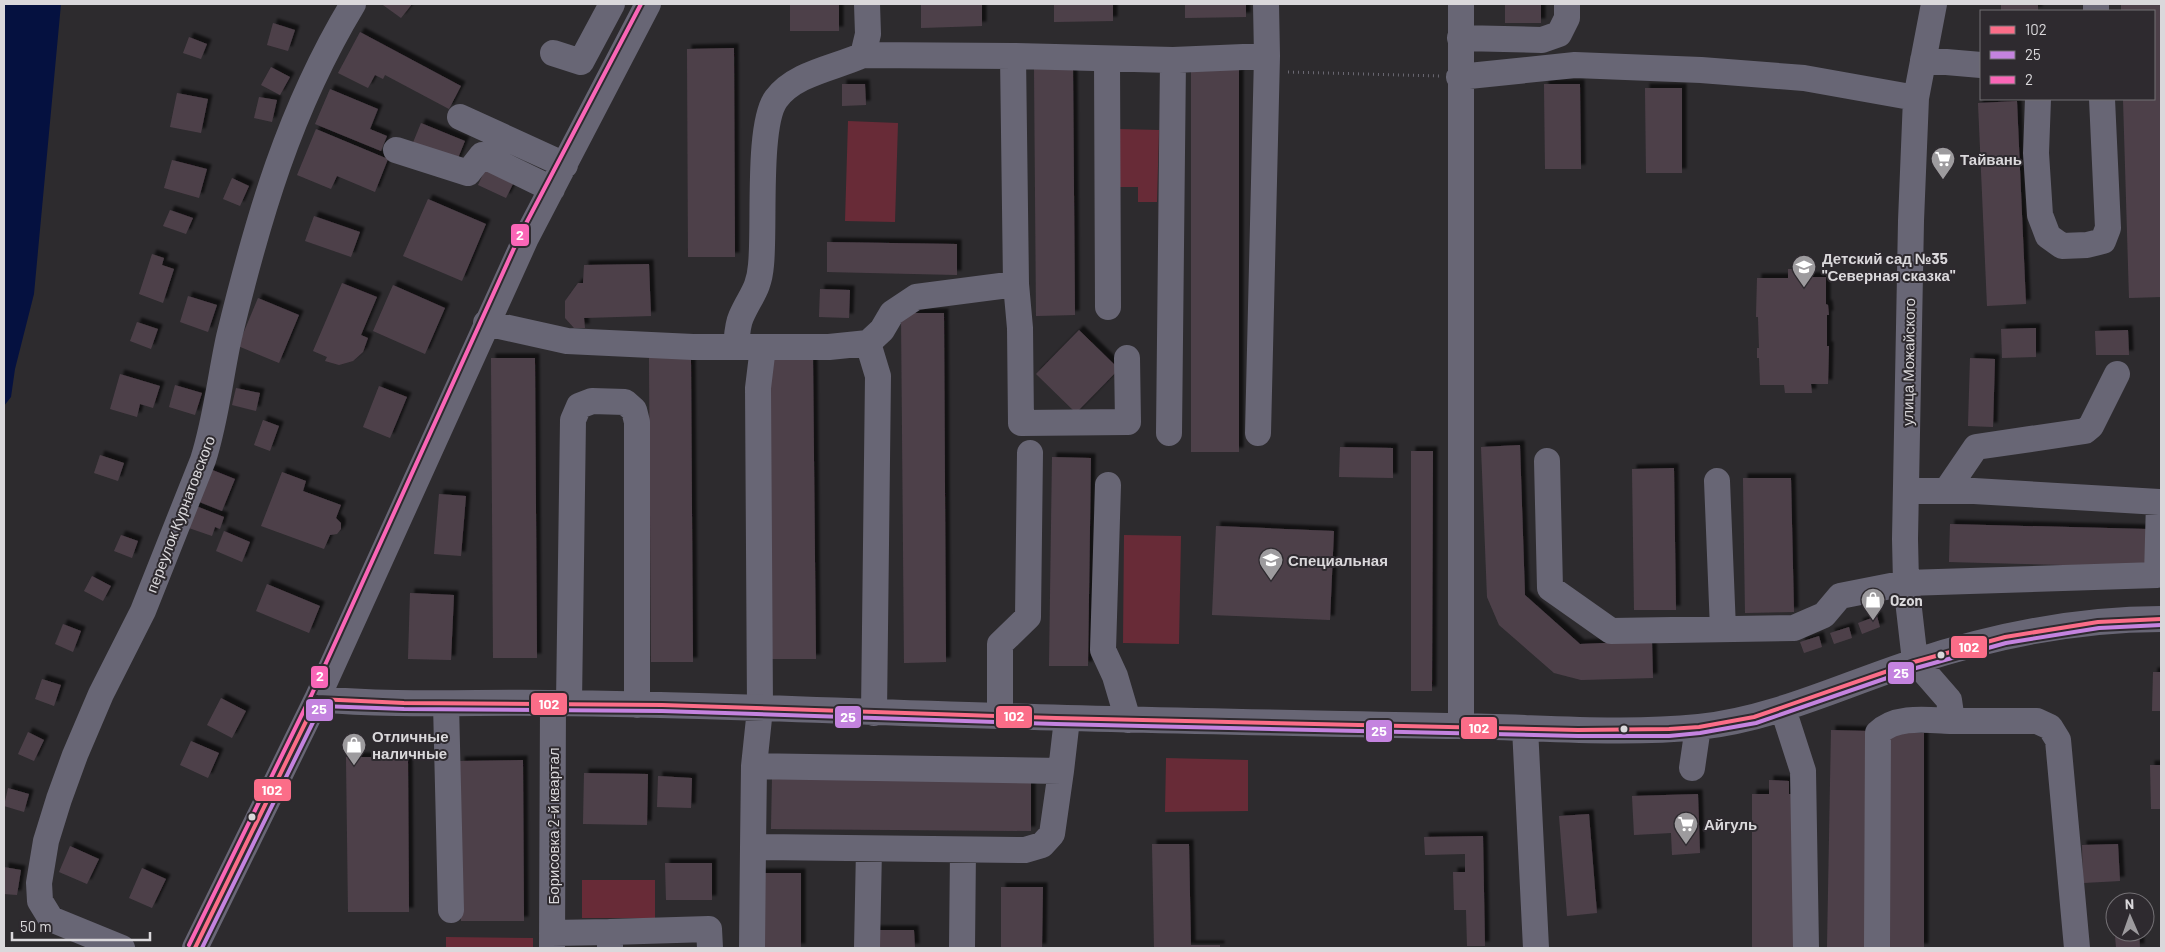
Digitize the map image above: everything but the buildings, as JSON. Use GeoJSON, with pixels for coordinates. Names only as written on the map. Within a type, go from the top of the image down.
{"type":"FeatureCollection","features":[{"type":"Feature","properties":{"kind":"street","name":"переулок Курнатовского"},"geometry":{"type":"LineString","coordinates":[[122,948],[52,919],[40,901],[39,883],[46,842],[59,799],[76,755],[102,694],[143,611],[203,460],[211,435],[229,339],[270,185],[298,110],[353,4]]}},
{"type":"Feature","properties":{"kind":"street"},"geometry":{"type":"LineString","coordinates":[[553,52],[582,62],[612,4]]}},
{"type":"Feature","properties":{"kind":"street"},"geometry":{"type":"LineString","coordinates":[[195,948],[317,698],[526,238],[648,4]]}},
{"type":"Feature","properties":{"kind":"street"},"geometry":{"type":"LineString","coordinates":[[863,55],[868,34],[867,4]]}},
{"type":"Feature","properties":{"kind":"street"},"geometry":{"type":"LineString","coordinates":[[1258,433],[1267,64],[1266,4]]}},
{"type":"Feature","properties":{"kind":"street"},"geometry":{"type":"LineString","coordinates":[[1461,4],[1461,726]]}},
{"type":"Feature","properties":{"kind":"street"},"geometry":{"type":"LineString","coordinates":[[1460,38],[1542,40],[1560,34],[1567,18],[1567,4]]}},
{"type":"Feature","properties":{"kind":"street","name":"улица Можайского"},"geometry":{"type":"LineString","coordinates":[[1916,661],[1906,583],[1906,492],[1916,98],[1934,4]]}},
{"type":"Feature","properties":{"kind":"street"},"geometry":{"type":"LineString","coordinates":[[736,347],[740,318],[757,289],[761,265],[766,130],[775,100],[797,80],[863,55],[1013,56],[1267,64]]}},
{"type":"Feature","properties":{"kind":"street"},"geometry":{"type":"LineString","coordinates":[[1013,56],[1016,284],[1020,328],[1022,423],[1128,422],[1127,358]]}},
{"type":"Feature","properties":{"kind":"street"},"geometry":{"type":"LineString","coordinates":[[1107,59],[1108,307]]}},
{"type":"Feature","properties":{"kind":"street"},"geometry":{"type":"LineString","coordinates":[[1169,433],[1173,60]]}},
{"type":"Feature","properties":{"kind":"street"},"geometry":{"type":"LineString","coordinates":[[1923,60],[1980,65]]}},
{"type":"Feature","properties":{"kind":"street"},"geometry":{"type":"LineString","coordinates":[[1460,77],[1575,65],[1701,70],[1804,78],[1916,98]]}},
{"type":"Feature","properties":{"kind":"street"},"geometry":{"type":"LineString","coordinates":[[2038,100],[2036,153],[2040,215],[2048,236],[2062,246],[2087,245],[2104,241],[2108,228],[2102,100]]}},
{"type":"Feature","properties":{"kind":"street"},"geometry":{"type":"LineString","coordinates":[[460,117],[565,165]]}},
{"type":"Feature","properties":{"kind":"street"},"geometry":{"type":"LineString","coordinates":[[396,150],[468,173],[482,156],[552,188]]}},
{"type":"Feature","properties":{"kind":"street"},"geometry":{"type":"LineString","coordinates":[[486,323],[567,341],[736,347],[830,347],[868,343],[882,330],[892,313],[916,297],[1016,284]]}},
{"type":"Feature","properties":{"kind":"street"},"geometry":{"type":"LineString","coordinates":[[868,343],[878,376],[874,713]]}},
{"type":"Feature","properties":{"kind":"street"},"geometry":{"type":"LineString","coordinates":[[752,948],[754,766],[760,709],[758,388],[763,347]]}},
{"type":"Feature","properties":{"kind":"street"},"geometry":{"type":"LineString","coordinates":[[1946,491],[1976,447],[2085,431],[2091,426],[2117,374]]}},
{"type":"Feature","properties":{"kind":"street","name":"Борисовка 2-й квартал"},"geometry":{"type":"LineString","coordinates":[[552,941],[573,420],[578,406],[592,401],[625,402],[634,410],[637,422],[637,705]]}},
{"type":"Feature","properties":{"kind":"street"},"geometry":{"type":"LineString","coordinates":[[1000,716],[1000,644],[1028,617],[1030,454]]}},
{"type":"Feature","properties":{"kind":"street"},"geometry":{"type":"LineString","coordinates":[[1547,461],[1550,588],[1612,631],[1794,628],[1824,615],[1840,596],[1906,583],[2157,575],[2159,502],[1946,491],[1906,492]]}},
{"type":"Feature","properties":{"kind":"street"},"geometry":{"type":"LineString","coordinates":[[1717,481],[1723,629]]}},
{"type":"Feature","properties":{"kind":"street"},"geometry":{"type":"LineString","coordinates":[[1108,485],[1103,650],[1115,676],[1128,720]]}},
{"type":"Feature","properties":{"kind":"street"},"geometry":{"type":"LineString","coordinates":[[317,698],[358,703],[561,703],[1128,720],[1625,730],[1698,727],[1732,722],[1783,709],[1916,661],[2007,637],[2067,625],[2132,619],[2161,619]]}},
{"type":"Feature","properties":{"kind":"street"},"geometry":{"type":"LineString","coordinates":[[1916,661],[1949,700],[1952,721]]}},
{"type":"Feature","properties":{"kind":"street"},"geometry":{"type":"LineString","coordinates":[[446,704],[450,910]]}},
{"type":"Feature","properties":{"kind":"street"},"geometry":{"type":"LineString","coordinates":[[1783,709],[1803,771],[1806,948]]}},
{"type":"Feature","properties":{"kind":"street"},"geometry":{"type":"LineString","coordinates":[[754,847],[1026,850],[1042,845],[1052,834],[1067,718]]}},
{"type":"Feature","properties":{"kind":"street"},"geometry":{"type":"LineString","coordinates":[[1877,948],[1878,733],[1887,724],[1914,720],[2037,721],[2050,727],[2058,740],[2077,948]]}},
{"type":"Feature","properties":{"kind":"street"},"geometry":{"type":"LineString","coordinates":[[1692,768],[1698,727]]}},
{"type":"Feature","properties":{"kind":"street"},"geometry":{"type":"LineString","coordinates":[[1525,728],[1536,948]]}},
{"type":"Feature","properties":{"kind":"street"},"geometry":{"type":"LineString","coordinates":[[754,766],[1061,771]]}},
{"type":"Feature","properties":{"kind":"street"},"geometry":{"type":"LineString","coordinates":[[867,948],[869,849]]}},
{"type":"Feature","properties":{"kind":"street"},"geometry":{"type":"LineString","coordinates":[[962,948],[963,850]]}},
{"type":"Feature","properties":{"kind":"street"},"geometry":{"type":"LineString","coordinates":[[552,941],[610,940],[709,929],[710,948]]}},
{"type":"Feature","properties":{"kind":"path"},"geometry":{"type":"LineString","coordinates":[[1267,64],[1460,77]]}},
{"type":"Feature","properties":{"kind":"shaded area"},"geometry":{"type":"Polygon","coordinates":[[[4,4],[61,4],[34,294],[15,369],[11,397],[4,406],[4,4]]]}},
{"type":"Feature","properties":{"kind":"shaded area"},"geometry":{"type":"Polygon","coordinates":[[[848,121],[898,123],[895,222],[845,221],[848,121]]]}},
{"type":"Feature","properties":{"kind":"shaded area"},"geometry":{"type":"Polygon","coordinates":[[[1118,129],[1159,130],[1157,202],[1138,202],[1138,187],[1116,187],[1118,129]]]}},
{"type":"Feature","properties":{"kind":"shaded area"},"geometry":{"type":"Polygon","coordinates":[[[1124,535],[1181,536],[1179,644],[1123,643],[1124,535]]]}},
{"type":"Feature","properties":{"kind":"shaded area"},"geometry":{"type":"Polygon","coordinates":[[[1166,758],[1248,760],[1248,811],[1165,812],[1166,758]]]}},
{"type":"Feature","properties":{"kind":"shaded area"},"geometry":{"type":"Polygon","coordinates":[[[582,880],[655,880],[655,918],[582,918],[582,880]]]}},
{"type":"Feature","properties":{"kind":"shaded area"},"geometry":{"type":"Polygon","coordinates":[[[446,937],[533,938],[533,948],[446,948],[446,937]]]}},
{"type":"Feature","properties":{"kind":"transit line","name":"2"},"geometry":{"type":"LineString","coordinates":[[189,945],[311,696],[520,235],[641,4]]}},
{"type":"Feature","properties":{"kind":"transit line","name":"102"},"geometry":{"type":"LineString","coordinates":[[317,699],[404,703],[662,705],[1056,718],[1578,730],[1669,729],[1699,727],[1754,717],[1914,662],[2005,637],[2098,622],[2161,619]]}},
{"type":"Feature","properties":{"kind":"transit line","name":"25"},"geometry":{"type":"LineString","coordinates":[[202,948],[321,706],[404,709],[662,711],[1056,724],[1578,736],[1669,736],[1700,733],[1756,723],[1916,668],[2006,643],[2099,628],[2161,625]]}},
{"type":"Feature","properties":{"kind":"transit line","name":"102"},"geometry":{"type":"LineString","coordinates":[[195,948],[317,699]]}},
{"type":"Feature","properties":{"kind":"place","name":"Тайвань"},"geometry":{"type":"Point","coordinates":[1943,180]}},
{"type":"Feature","properties":{"kind":"place","name":"Детский сад №35 \"Северная сказка\""},"geometry":{"type":"Point","coordinates":[1804,288]}},
{"type":"Feature","properties":{"kind":"place","name":"Специальная"},"geometry":{"type":"Point","coordinates":[1271,581]}},
{"type":"Feature","properties":{"kind":"place","name":"Ozon"},"geometry":{"type":"Point","coordinates":[1873,621]}},
{"type":"Feature","properties":{"kind":"place","name":"Отличные наличные"},"geometry":{"type":"Point","coordinates":[354,766]}},
{"type":"Feature","properties":{"kind":"place","name":"Айгуль"},"geometry":{"type":"Point","coordinates":[1686,845]}}]}
